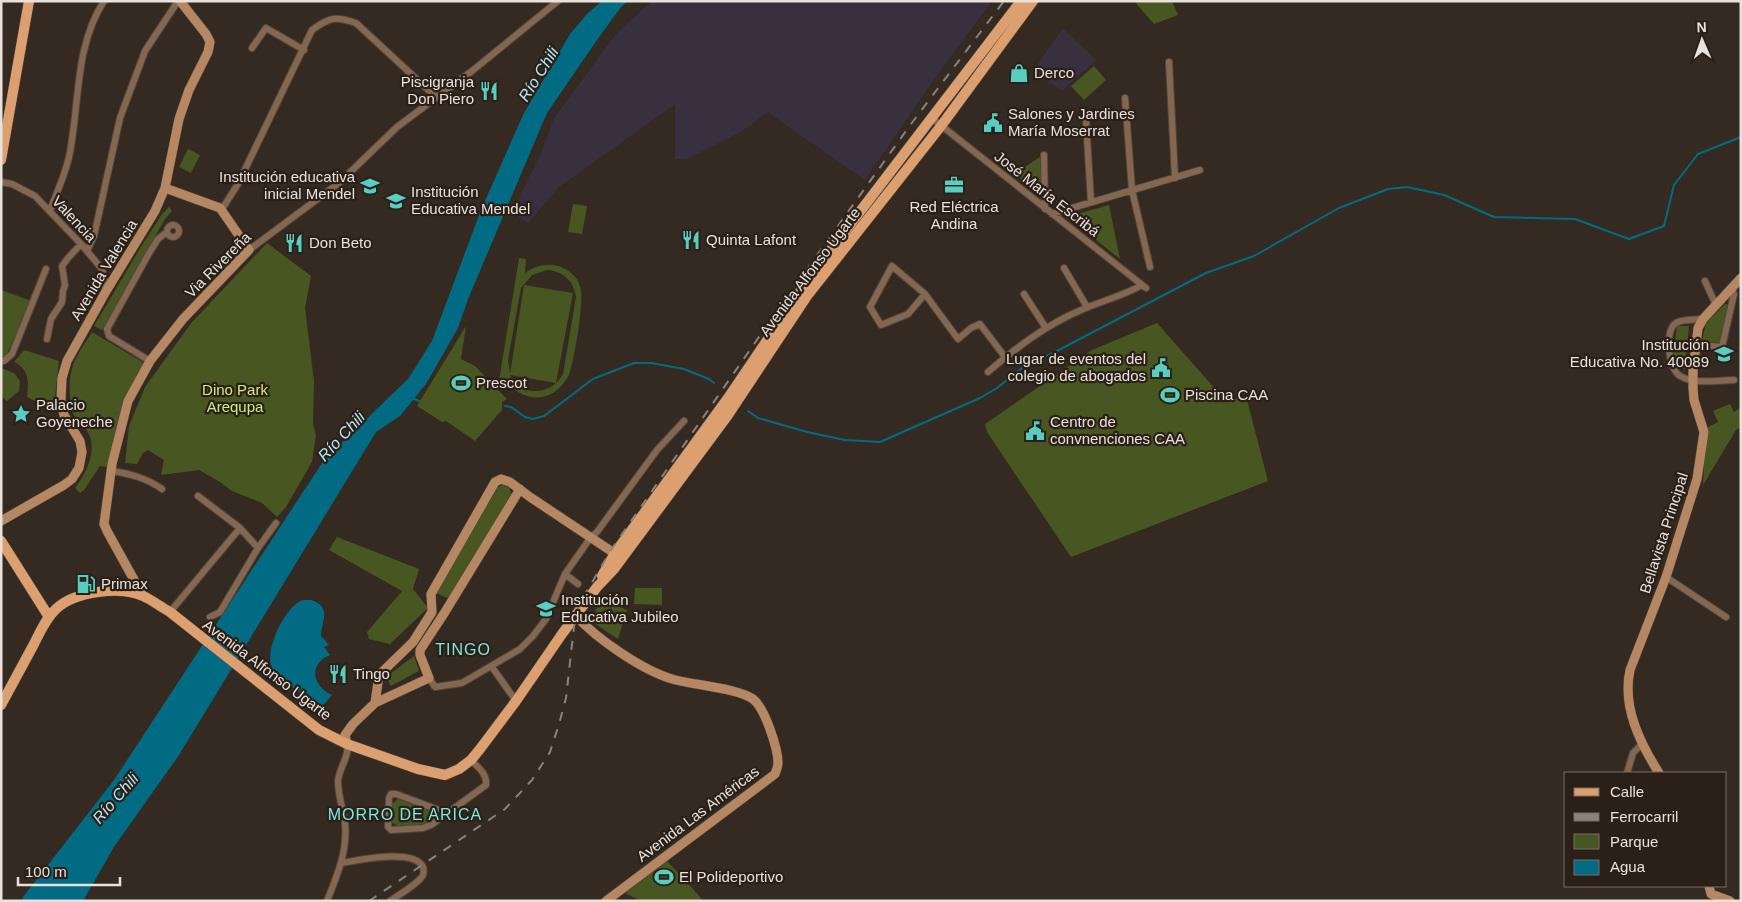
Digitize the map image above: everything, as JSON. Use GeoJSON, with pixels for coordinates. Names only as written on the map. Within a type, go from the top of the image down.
{"type":"FeatureCollection","features":[{"type":"Feature","properties":{"kind":"main road"},"geometry":{"type":"LineString","coordinates":[[1,160],[29,1]]}},
{"type":"Feature","properties":{"kind":"main road","name":"Avenida Alfonso Ugarte"},"geometry":{"type":"LineString","coordinates":[[937,122],[1021,1]]}},
{"type":"Feature","properties":{"kind":"main road","name":"Avenida Alfonso Ugarte"},"geometry":{"type":"LineString","coordinates":[[50,617],[62,604],[93,593],[118,590],[143,596],[170,612],[319,730],[347,744],[418,769],[445,775],[459,769],[471,760],[516,701],[562,634],[734,397],[810,277],[1033,1]]}},
{"type":"Feature","properties":{"kind":"main road"},"geometry":{"type":"LineString","coordinates":[[1,541],[50,617],[1,705]]}},
{"type":"Feature","properties":{"kind":"street"},"geometry":{"type":"LineString","coordinates":[[50,211],[69,158],[84,52],[92,24],[104,1]]}},
{"type":"Feature","properties":{"kind":"street","name":"Via Rivereña"},"geometry":{"type":"LineString","coordinates":[[143,596],[104,524],[112,471],[128,401],[150,361],[183,319],[249,250],[339,183],[397,126],[558,1]]}},
{"type":"Feature","properties":{"kind":"street"},"geometry":{"type":"LineString","coordinates":[[87,251],[94,236],[120,118],[145,50],[182,2]]}},
{"type":"Feature","properties":{"kind":"street","name":"Avenida Valencia"},"geometry":{"type":"LineString","coordinates":[[1,521],[64,485],[72,479],[79,468],[82,452],[80,441],[64,416],[60,400],[62,378],[67,361],[105,293],[155,211],[165,188],[179,119],[189,90],[208,52],[210,42],[206,34],[182,2]]}},
{"type":"Feature","properties":{"kind":"street"},"geometry":{"type":"LineString","coordinates":[[220,208],[224,206],[238,184],[312,30],[326,20],[342,19],[356,23],[436,97]]}},
{"type":"Feature","properties":{"kind":"street"},"geometry":{"type":"LineString","coordinates":[[252,48],[266,28],[304,50]]}},
{"type":"Feature","properties":{"kind":"street"},"geometry":{"type":"LineString","coordinates":[[1169,62],[1175,178]]}},
{"type":"Feature","properties":{"kind":"street"},"geometry":{"type":"LineString","coordinates":[[1125,98],[1132,190],[1150,267]]}},
{"type":"Feature","properties":{"kind":"street"},"geometry":{"type":"LineString","coordinates":[[1086,121],[1091,202]]}},
{"type":"Feature","properties":{"kind":"street","name":"José María Escribá"},"geometry":{"type":"LineString","coordinates":[[937,122],[1144,287],[1087,307]]}},
{"type":"Feature","properties":{"kind":"street"},"geometry":{"type":"LineString","coordinates":[[1044,155],[1046,209]]}},
{"type":"Feature","properties":{"kind":"street"},"geometry":{"type":"LineString","coordinates":[[1052,214],[1200,170]]}},
{"type":"Feature","properties":{"kind":"street","name":"Valencia"},"geometry":{"type":"LineString","coordinates":[[1,182],[12,184],[35,196],[81,244],[102,268],[105,280],[105,293]]}},
{"type":"Feature","properties":{"kind":"street"},"geometry":{"type":"LineString","coordinates":[[165,188],[220,208],[249,250]]}},
{"type":"Feature","properties":{"kind":"street"},"geometry":{"type":"LineString","coordinates":[[150,361],[109,336],[107,329],[153,247],[158,239],[167,232]]}},
{"type":"Feature","properties":{"kind":"street"},"geometry":{"type":"LineString","coordinates":[[47,339],[51,319],[62,302],[62,291],[65,285],[62,266],[81,244]]}},
{"type":"Feature","properties":{"kind":"street"},"geometry":{"type":"LineString","coordinates":[[925,294],[908,314],[881,325],[870,306],[892,266],[925,294],[958,339],[971,328],[980,324],[1005,357]]}},
{"type":"Feature","properties":{"kind":"street"},"geometry":{"type":"LineString","coordinates":[[988,372],[1025,341],[1087,307],[1064,268]]}},
{"type":"Feature","properties":{"kind":"street"},"geometry":{"type":"LineString","coordinates":[[1,361],[4,361],[12,354],[46,269]]}},
{"type":"Feature","properties":{"kind":"street"},"geometry":{"type":"LineString","coordinates":[[1734,380],[1693,381],[1679,375],[1673,368],[1669,355],[1672,328],[1677,322],[1703,318],[1741,278]]}},
{"type":"Feature","properties":{"kind":"street"},"geometry":{"type":"LineString","coordinates":[[1704,281],[1716,305]]}},
{"type":"Feature","properties":{"kind":"street"},"geometry":{"type":"LineString","coordinates":[[1711,346],[1722,348],[1734,294],[1732,289]]}},
{"type":"Feature","properties":{"kind":"street"},"geometry":{"type":"LineString","coordinates":[[1024,294],[1046,328]]}},
{"type":"Feature","properties":{"kind":"street","name":"Bellavista Principal"},"geometry":{"type":"LineString","coordinates":[[1657,772],[1642,745],[1629,702],[1628,681],[1630,670],[1666,577],[1695,489],[1704,432],[1694,400],[1693,381],[1698,328],[1703,318]]}},
{"type":"Feature","properties":{"kind":"street"},"geometry":{"type":"LineString","coordinates":[[520,489],[420,650],[420,655],[429,678],[435,687],[462,683],[520,649],[533,636],[546,619],[565,574],[657,450],[684,420]]}},
{"type":"Feature","properties":{"kind":"street"},"geometry":{"type":"LineString","coordinates":[[112,471],[150,480],[162,489]]}},
{"type":"Feature","properties":{"kind":"street"},"geometry":{"type":"LineString","coordinates":[[375,703],[379,675],[413,642],[432,612],[431,594],[488,491],[495,482],[501,479],[510,482],[618,556]]}},
{"type":"Feature","properties":{"kind":"street"},"geometry":{"type":"LineString","coordinates":[[198,496],[240,528],[258,548]]}},
{"type":"Feature","properties":{"kind":"street"},"geometry":{"type":"LineString","coordinates":[[210,617],[220,612],[258,548],[276,523]]}},
{"type":"Feature","properties":{"kind":"street"},"geometry":{"type":"LineString","coordinates":[[170,612],[240,528]]}},
{"type":"Feature","properties":{"kind":"street"},"geometry":{"type":"LineString","coordinates":[[565,574],[578,584]]}},
{"type":"Feature","properties":{"kind":"street"},"geometry":{"type":"LineString","coordinates":[[1666,577],[1726,617]]}},
{"type":"Feature","properties":{"kind":"street"},"geometry":{"type":"LineString","coordinates":[[432,607],[445,612]]}},
{"type":"Feature","properties":{"kind":"street","name":"Avenida Las Américas"},"geometry":{"type":"LineString","coordinates":[[576,616],[594,634],[645,668],[671,679],[739,693],[754,700],[764,714],[777,755],[778,765],[775,774],[606,901]]}},
{"type":"Feature","properties":{"kind":"street"},"geometry":{"type":"LineString","coordinates":[[413,642],[420,650]]}},
{"type":"Feature","properties":{"kind":"street"},"geometry":{"type":"LineString","coordinates":[[492,667],[516,701]]}},
{"type":"Feature","properties":{"kind":"street"},"geometry":{"type":"LineString","coordinates":[[327,901],[342,863],[346,825],[338,779],[348,750],[345,734],[375,703],[429,678]]}},
{"type":"Feature","properties":{"kind":"street"},"geometry":{"type":"LineString","coordinates":[[1627,772],[1633,753],[1642,745]]}},
{"type":"Feature","properties":{"kind":"street"},"geometry":{"type":"LineString","coordinates":[[447,813],[396,794],[391,794],[389,798],[388,827],[391,830],[422,828],[431,824],[447,813],[486,785],[487,779],[485,774],[471,760]]}},
{"type":"Feature","properties":{"kind":"street"},"geometry":{"type":"LineString","coordinates":[[342,863],[387,856],[417,860],[424,871],[422,878],[390,901]]}},
{"type":"Feature","properties":{"kind":"street"},"geometry":{"type":"LineString","coordinates":[[1711,894],[1730,901]]}},
{"type":"Feature","properties":{"kind":"shaded area"},"geometry":{"type":"Polygon","coordinates":[[[652,1],[992,1],[937,75],[865,180],[767,112],[750,126],[729,138],[687,159],[675,159],[675,104],[559,187],[528,223],[512,212],[539,158],[554,118],[616,34],[652,1]]]}},
{"type":"Feature","properties":{"kind":"shaded area"},"geometry":{"type":"Polygon","coordinates":[[[1063,28],[1096,60],[1062,91],[1033,71],[1063,28]]]}},
{"type":"Feature","properties":{"kind":"green space"},"geometry":{"type":"Polygon","coordinates":[[[1134,1],[1172,1],[1178,15],[1154,24],[1134,1]]]}},
{"type":"Feature","properties":{"kind":"green space"},"geometry":{"type":"Polygon","coordinates":[[[1094,66],[1106,80],[1084,100],[1071,86],[1094,66]]]}},
{"type":"Feature","properties":{"kind":"green space"},"geometry":{"type":"Polygon","coordinates":[[[188,149],[200,155],[191,173],[179,167],[188,149]]]}},
{"type":"Feature","properties":{"kind":"green space"},"geometry":{"type":"Polygon","coordinates":[[[1040,157],[1042,195],[1014,174],[1040,157]]]}},
{"type":"Feature","properties":{"kind":"green space"},"geometry":{"type":"Polygon","coordinates":[[[573,204],[587,206],[582,234],[568,232],[573,204]]]}},
{"type":"Feature","properties":{"kind":"green space"},"geometry":{"type":"Polygon","coordinates":[[[1109,205],[1120,259],[1067,217],[1109,205]]]}},
{"type":"Feature","properties":{"kind":"green space"},"geometry":{"type":"Polygon","coordinates":[[[169,207],[172,211],[165,219],[102,330],[94,326],[142,245],[162,214],[169,207]]]}},
{"type":"Feature","properties":{"kind":"green space","name":"Dino Park Arequpa"},"geometry":{"type":"Polygon","coordinates":[[[267,243],[311,276],[305,308],[314,381],[313,424],[316,435],[312,462],[286,507],[277,517],[262,503],[232,491],[199,470],[161,475],[164,460],[148,450],[143,453],[137,464],[125,463],[129,426],[145,387],[192,322],[267,243]]]}},
{"type":"Feature","properties":{"kind":"green space"},"geometry":{"type":"Polygon","coordinates":[[[519,258],[526,259],[525,273],[545,265],[558,266],[569,271],[579,282],[581,304],[574,357],[569,375],[563,385],[547,396],[530,397],[513,388],[505,380],[503,385],[499,381],[519,258]],[[547,270],[532,275],[521,288],[508,360],[510,374],[524,285],[573,293],[556,383],[563,374],[576,297],[575,291],[563,275],[547,270]],[[510,375],[521,388],[536,391],[556,383],[510,375]]]}},
{"type":"Feature","properties":{"kind":"green space"},"geometry":{"type":"Polygon","coordinates":[[[1,290],[32,301],[6,356],[1,357],[1,290]]]}},
{"type":"Feature","properties":{"kind":"green space"},"geometry":{"type":"Polygon","coordinates":[[[1725,304],[1728,305],[1721,343],[1702,341],[1706,323],[1725,304]]]}},
{"type":"Feature","properties":{"kind":"green space"},"geometry":{"type":"Polygon","coordinates":[[[1157,323],[1225,400],[1246,396],[1268,481],[1071,557],[987,432],[985,424],[1092,350],[1157,323]]]}},
{"type":"Feature","properties":{"kind":"green space","name":"Prescot"},"geometry":{"type":"Polygon","coordinates":[[[466,326],[461,359],[475,366],[507,399],[502,402],[502,410],[475,441],[446,421],[442,422],[417,406],[466,326]]]}},
{"type":"Feature","properties":{"kind":"green space"},"geometry":{"type":"Polygon","coordinates":[[[1677,326],[1689,326],[1685,369],[1673,357],[1677,326]]]}},
{"type":"Feature","properties":{"kind":"green space"},"geometry":{"type":"Polygon","coordinates":[[[92,332],[144,363],[108,467],[100,466],[80,493],[75,488],[88,464],[92,451],[87,430],[71,410],[70,377],[77,355],[92,332]]]}},
{"type":"Feature","properties":{"kind":"green space"},"geometry":{"type":"Polygon","coordinates":[[[24,350],[59,361],[55,398],[56,409],[54,410],[27,397],[27,376],[23,368],[14,362],[24,350]]]}},
{"type":"Feature","properties":{"kind":"green space"},"geometry":{"type":"Polygon","coordinates":[[[1,368],[14,373],[20,381],[19,391],[7,401],[1,396],[1,368]]]}},
{"type":"Feature","properties":{"kind":"green space"},"geometry":{"type":"Polygon","coordinates":[[[1730,404],[1734,412],[1741,407],[1741,427],[1736,430],[1703,485],[1706,428],[1718,422],[1713,411],[1730,404]]]}},
{"type":"Feature","properties":{"kind":"green space"},"geometry":{"type":"Polygon","coordinates":[[[502,485],[509,488],[511,495],[450,599],[436,593],[498,487],[502,485]]]}},
{"type":"Feature","properties":{"kind":"green space"},"geometry":{"type":"Polygon","coordinates":[[[337,537],[419,569],[413,589],[428,608],[390,644],[369,639],[367,632],[402,591],[329,550],[337,537]]]}},
{"type":"Feature","properties":{"kind":"green space"},"geometry":{"type":"Polygon","coordinates":[[[635,588],[662,588],[662,605],[634,604],[635,588]]]}},
{"type":"Feature","properties":{"kind":"green space"},"geometry":{"type":"Polygon","coordinates":[[[601,599],[627,610],[618,639],[591,621],[601,599]]]}},
{"type":"Feature","properties":{"kind":"green space"},"geometry":{"type":"Polygon","coordinates":[[[414,656],[419,671],[391,686],[386,677],[414,656]]]}},
{"type":"Feature","properties":{"kind":"green space"},"geometry":{"type":"Polygon","coordinates":[[[398,799],[439,813],[438,816],[424,825],[398,826],[391,822],[392,804],[398,799]]]}},
{"type":"Feature","properties":{"kind":"green space","name":"El Polideportivo"},"geometry":{"type":"Polygon","coordinates":[[[667,861],[704,901],[641,901],[625,893],[667,861]]]}},
{"type":"Feature","properties":{"kind":"water","name":"Río Chili"},"geometry":{"type":"Polygon","coordinates":[[[602,1],[628,1],[621,7],[597,40],[547,113],[468,299],[458,328],[426,384],[400,416],[376,432],[179,755],[114,847],[83,901],[22,901],[23,897],[114,780],[324,460],[408,379],[432,341],[481,210],[523,115],[570,34],[587,14],[602,1]]]}},
{"type":"Feature","properties":{"kind":"water"},"geometry":{"type":"Polygon","coordinates":[[[303,600],[311,600],[322,606],[324,611],[321,636],[329,645],[324,647],[330,655],[318,664],[316,669],[315,675],[320,686],[332,695],[320,709],[318,707],[316,709],[272,668],[270,660],[274,640],[283,619],[296,604],[303,600]]]}},
{"type":"Feature","properties":{"kind":"waterway"},"geometry":{"type":"LineString","coordinates":[[748,411],[758,418],[807,432],[845,440],[880,442],[980,398],[997,388],[1026,365],[1053,353],[1206,273],[1254,256],[1339,208],[1388,189],[1407,187],[1444,195],[1494,217],[1575,219],[1629,239],[1664,226],[1674,185],[1698,154],[1741,137]]}},
{"type":"Feature","properties":{"kind":"waterway"},"geometry":{"type":"LineString","coordinates":[[505,406],[511,407],[525,417],[533,419],[544,416],[593,379],[634,363],[651,363],[684,369],[709,379],[714,383]]}},
{"type":"Feature","properties":{"kind":"waterway"},"geometry":{"type":"LineString","coordinates":[[412,398],[419,401]]}},
{"type":"Feature","properties":{"kind":"railway"},"geometry":{"type":"LineString","coordinates":[[369,901],[505,809],[532,780],[550,752],[559,724],[566,698],[575,618],[580,603],[611,550],[777,311],[911,124],[1004,1]]}},
{"type":"Feature","properties":{"kind":"place","name":"Derco"},"geometry":{"type":"Point","coordinates":[1019,73]}},
{"type":"Feature","properties":{"kind":"place","name":"Piscigranja Don Piero"},"geometry":{"type":"Point","coordinates":[489,91]}},
{"type":"Feature","properties":{"kind":"place","name":"Salones y Jardines María Moserrat"},"geometry":{"type":"Point","coordinates":[993,123]}},
{"type":"Feature","properties":{"kind":"place","name":"Red Eléctrica Andina"},"geometry":{"type":"Point","coordinates":[954,185]}},
{"type":"Feature","properties":{"kind":"place","name":"Institución educativa inicial Mendel"},"geometry":{"type":"Point","coordinates":[370,186]}},
{"type":"Feature","properties":{"kind":"place","name":"Institución Educativa Mendel"},"geometry":{"type":"Point","coordinates":[396,201]}},
{"type":"Feature","properties":{"kind":"place","name":"Quinta Lafont"},"geometry":{"type":"Point","coordinates":[691,240]}},
{"type":"Feature","properties":{"kind":"place","name":"Don Beto"},"geometry":{"type":"Point","coordinates":[294,243]}},
{"type":"Feature","properties":{"kind":"place","name":"Institución Educativa No. 40089"},"geometry":{"type":"Point","coordinates":[1724,354]}},
{"type":"Feature","properties":{"kind":"place","name":"Lugar de eventos del colegio de abogados"},"geometry":{"type":"Point","coordinates":[1161,368]}},
{"type":"Feature","properties":{"kind":"place","name":"Prescot"},"geometry":{"type":"Point","coordinates":[461,383]}},
{"type":"Feature","properties":{"kind":"place","name":"Piscina CAA"},"geometry":{"type":"Point","coordinates":[1170,395]}},
{"type":"Feature","properties":{"kind":"place","name":"Palacio Goyeneche"},"geometry":{"type":"Point","coordinates":[21,414]}},
{"type":"Feature","properties":{"kind":"place","name":"Centro de convnenciones CAA"},"geometry":{"type":"Point","coordinates":[1035,431]}},
{"type":"Feature","properties":{"kind":"place","name":"Primax"},"geometry":{"type":"Point","coordinates":[86,584]}},
{"type":"Feature","properties":{"kind":"place","name":"Institución Educativa Jubileo"},"geometry":{"type":"Point","coordinates":[546,609]}},
{"type":"Feature","properties":{"kind":"place","name":"Tingo"},"geometry":{"type":"Point","coordinates":[338,674]}},
{"type":"Feature","properties":{"kind":"place","name":"El Polideportivo"},"geometry":{"type":"Point","coordinates":[664,877]}},
{"type":"Feature","properties":{"kind":"district","name":"TINGO"},"geometry":{"type":"Point","coordinates":[463,649]}},
{"type":"Feature","properties":{"kind":"district","name":"MORRO DE ARICA"},"geometry":{"type":"Point","coordinates":[405,814]}}]}
